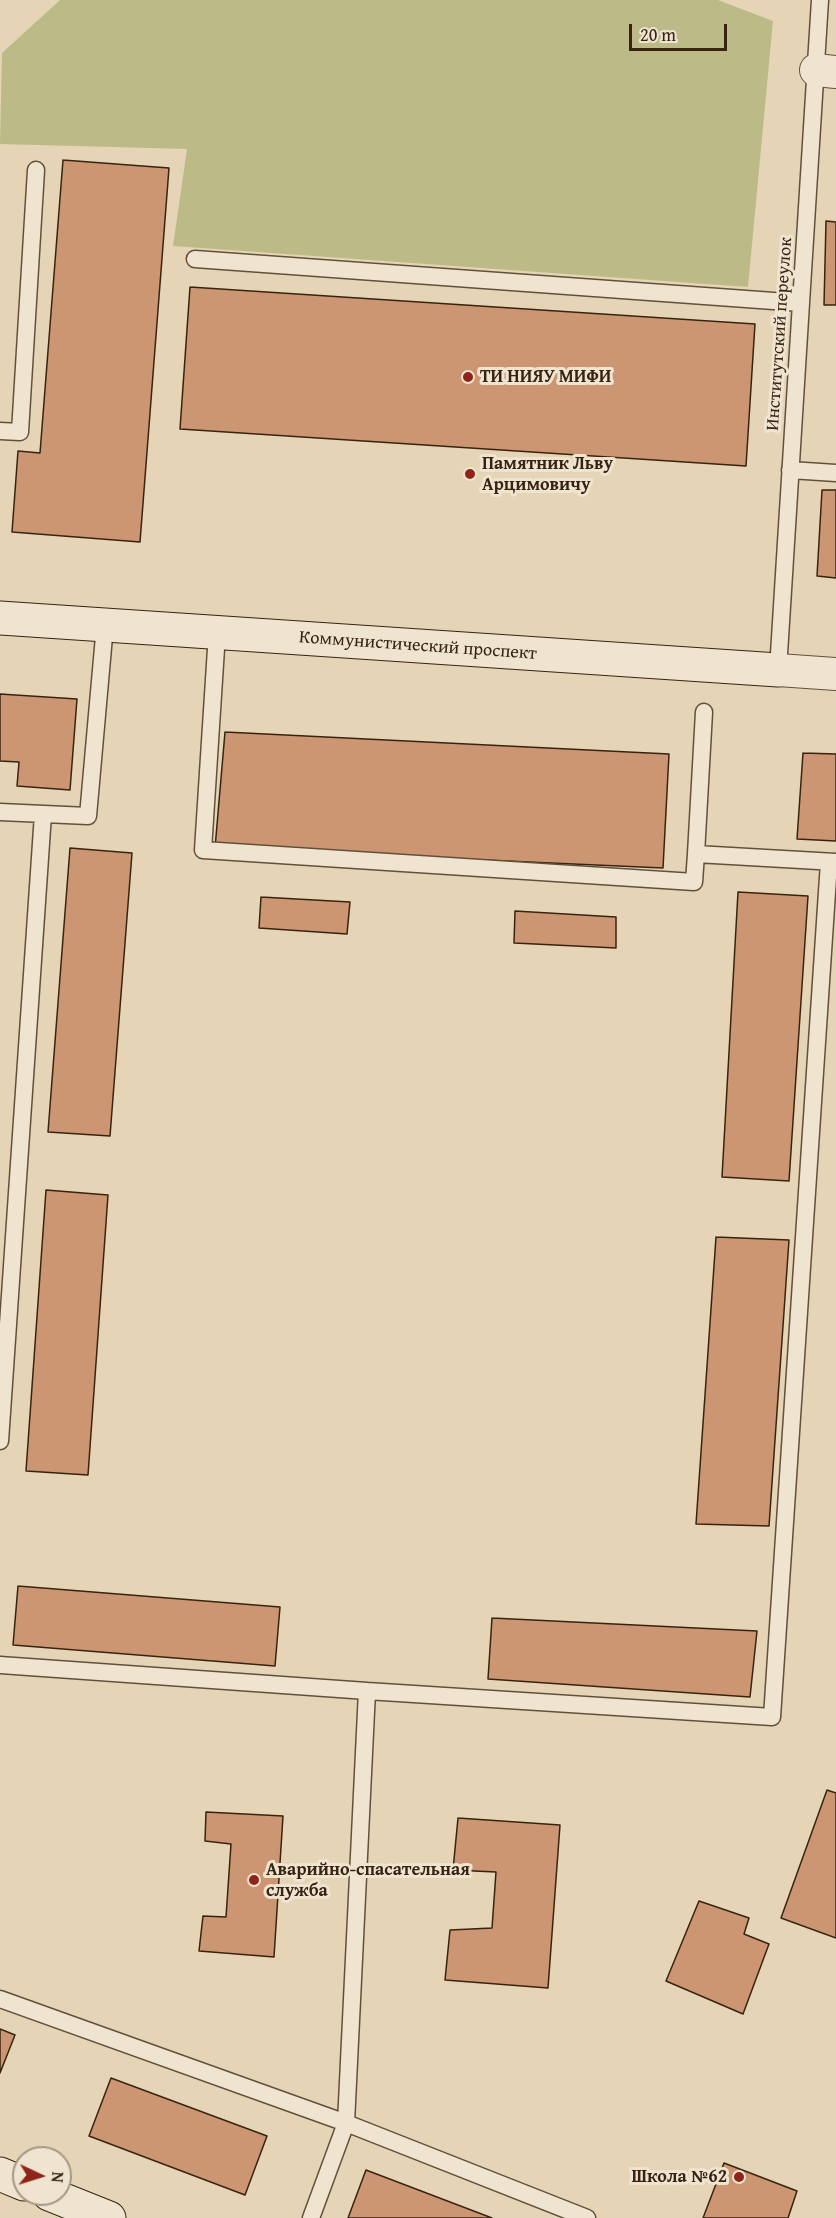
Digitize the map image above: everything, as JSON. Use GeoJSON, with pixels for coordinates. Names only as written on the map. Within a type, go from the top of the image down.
{"type":"FeatureCollection","features":[{"type":"Feature","properties":{"kind":"street","name":"Коммунистический проспект"},"geometry":{"type":"LineString","coordinates":[[0,618],[836,674]]}},
{"type":"Feature","properties":{"kind":"street"},"geometry":{"type":"LineString","coordinates":[[72,2203],[109,2218]]}},
{"type":"Feature","properties":{"kind":"lane","name":"Институтский переулок"},"geometry":{"type":"LineString","coordinates":[[778,670],[801,303],[826,71],[820,0]]}},
{"type":"Feature","properties":{"kind":"lane"},"geometry":{"type":"LineString","coordinates":[[0,431],[20,432],[36,170]]}},
{"type":"Feature","properties":{"kind":"lane"},"geometry":{"type":"LineString","coordinates":[[195,259],[801,303]]}},
{"type":"Feature","properties":{"kind":"lane"},"geometry":{"type":"LineString","coordinates":[[790,470],[836,472]]}},
{"type":"Feature","properties":{"kind":"lane"},"geometry":{"type":"LineString","coordinates":[[0,812],[88,816],[105,625]]}},
{"type":"Feature","properties":{"kind":"lane"},"geometry":{"type":"LineString","coordinates":[[217,633],[203,850],[694,882],[704,712]]}},
{"type":"Feature","properties":{"kind":"lane"},"geometry":{"type":"LineString","coordinates":[[0,1441],[43,814]]}},
{"type":"Feature","properties":{"kind":"lane"},"geometry":{"type":"LineString","coordinates":[[0,1665],[772,1717],[833,862],[696,854]]}},
{"type":"Feature","properties":{"kind":"lane"},"geometry":{"type":"LineString","coordinates":[[311,2218],[346,2123],[367,1691]]}},
{"type":"Feature","properties":{"kind":"lane"},"geometry":{"type":"LineString","coordinates":[[0,1999],[346,2123],[587,2218]]}},
{"type":"Feature","properties":{"kind":"shaded area"},"geometry":{"type":"Polygon","coordinates":[[[60,0],[718,0],[773,21],[748,287],[173,246],[187,149],[0,144],[2,53],[60,0]]]}},
{"type":"Feature","properties":{"kind":"building"},"geometry":{"type":"Polygon","coordinates":[[[63,160],[169,168],[140,542],[12,532],[18,451],[40,453],[63,160]]]}},
{"type":"Feature","properties":{"kind":"building"},"geometry":{"type":"Polygon","coordinates":[[[826,221],[836,222],[836,305],[824,305],[826,221]]]}},
{"type":"Feature","properties":{"kind":"building","name":"ТИ НИЯУ МИФИ"},"geometry":{"type":"Polygon","coordinates":[[[190,287],[755,324],[746,466],[180,429],[190,287]]]}},
{"type":"Feature","properties":{"kind":"building"},"geometry":{"type":"Polygon","coordinates":[[[822,490],[836,490],[836,578],[817,576],[822,490]]]}},
{"type":"Feature","properties":{"kind":"building"},"geometry":{"type":"Polygon","coordinates":[[[0,694],[77,699],[70,790],[17,786],[19,762],[0,761],[0,694]]]}},
{"type":"Feature","properties":{"kind":"building"},"geometry":{"type":"Polygon","coordinates":[[[225,732],[669,754],[663,868],[215,848],[225,732]]]}},
{"type":"Feature","properties":{"kind":"building"},"geometry":{"type":"Polygon","coordinates":[[[803,753],[836,754],[836,841],[797,839],[803,753]]]}},
{"type":"Feature","properties":{"kind":"building"},"geometry":{"type":"Polygon","coordinates":[[[70,848],[132,853],[110,1136],[48,1132],[70,848]]]}},
{"type":"Feature","properties":{"kind":"building"},"geometry":{"type":"Polygon","coordinates":[[[738,892],[808,896],[789,1181],[722,1177],[738,892]]]}},
{"type":"Feature","properties":{"kind":"building"},"geometry":{"type":"Polygon","coordinates":[[[261,897],[350,902],[347,934],[259,928],[261,897]]]}},
{"type":"Feature","properties":{"kind":"building"},"geometry":{"type":"Polygon","coordinates":[[[515,911],[616,917],[616,948],[514,943],[515,911]]]}},
{"type":"Feature","properties":{"kind":"building"},"geometry":{"type":"Polygon","coordinates":[[[46,1190],[108,1195],[88,1475],[26,1471],[46,1190]]]}},
{"type":"Feature","properties":{"kind":"building"},"geometry":{"type":"Polygon","coordinates":[[[716,1237],[789,1240],[769,1526],[696,1524],[716,1237]]]}},
{"type":"Feature","properties":{"kind":"building"},"geometry":{"type":"Polygon","coordinates":[[[18,1586],[280,1607],[275,1666],[13,1645],[18,1586]]]}},
{"type":"Feature","properties":{"kind":"building"},"geometry":{"type":"Polygon","coordinates":[[[492,1618],[757,1631],[750,1697],[488,1679],[492,1618]]]}},
{"type":"Feature","properties":{"kind":"building"},"geometry":{"type":"Polygon","coordinates":[[[827,1790],[836,1793],[836,1938],[781,1918],[827,1790]]]}},
{"type":"Feature","properties":{"kind":"building","name":"Аварийно-спасательная служба"},"geometry":{"type":"Polygon","coordinates":[[[206,1812],[283,1816],[274,1957],[199,1951],[203,1916],[226,1917],[231,1844],[205,1841],[206,1812]]]}},
{"type":"Feature","properties":{"kind":"building"},"geometry":{"type":"Polygon","coordinates":[[[458,1818],[560,1825],[548,1988],[445,1980],[450,1930],[492,1928],[496,1872],[453,1870],[458,1818]]]}},
{"type":"Feature","properties":{"kind":"building"},"geometry":{"type":"Polygon","coordinates":[[[699,1901],[749,1918],[744,1934],[769,1944],[743,2014],[666,1981],[699,1901]]]}},
{"type":"Feature","properties":{"kind":"building"},"geometry":{"type":"Polygon","coordinates":[[[0,2029],[15,2035],[0,2073],[0,2029]]]}},
{"type":"Feature","properties":{"kind":"building"},"geometry":{"type":"Polygon","coordinates":[[[111,2078],[267,2136],[245,2195],[89,2136],[111,2078]]]}},
{"type":"Feature","properties":{"kind":"building","name":"Школа №62"},"geometry":{"type":"Polygon","coordinates":[[[724,2163],[797,2191],[788,2218],[703,2218],[724,2163]]]}},
{"type":"Feature","properties":{"kind":"building"},"geometry":{"type":"Polygon","coordinates":[[[366,2170],[492,2218],[348,2218],[366,2170]]]}},
{"type":"Feature","properties":{"kind":"place","name":"ТИ НИЯУ МИФИ"},"geometry":{"type":"Point","coordinates":[468,377]}},
{"type":"Feature","properties":{"kind":"place","name":"Памятник Льву Арцимовичу"},"geometry":{"type":"Point","coordinates":[470,474]}},
{"type":"Feature","properties":{"kind":"place","name":"Аварийно-спасательная служба"},"geometry":{"type":"Point","coordinates":[254,1880]}},
{"type":"Feature","properties":{"kind":"place","name":"Школа №62"},"geometry":{"type":"Point","coordinates":[739,2177]}}]}
